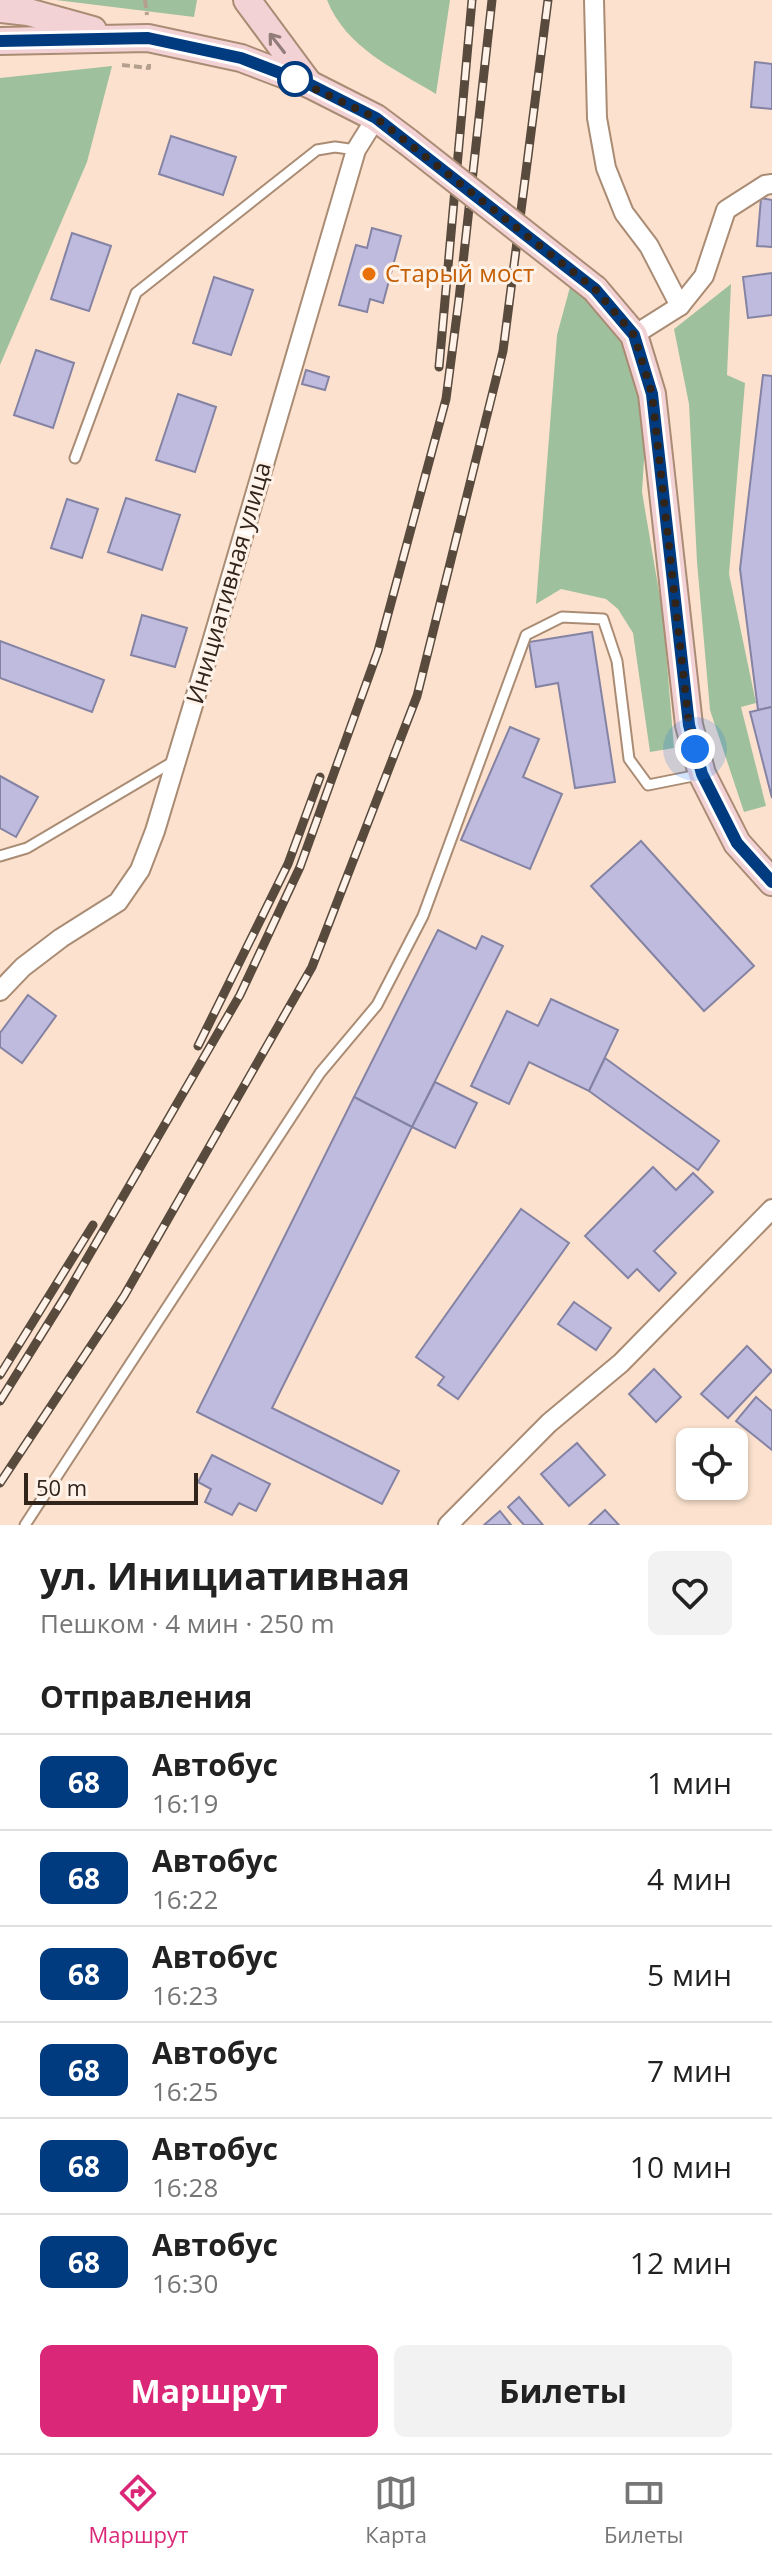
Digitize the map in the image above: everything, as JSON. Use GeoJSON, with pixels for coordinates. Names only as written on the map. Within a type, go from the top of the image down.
{"type":"FeatureCollection","features":[{"type":"Feature","properties":{"kind":"street"},"geometry":{"type":"LineString","coordinates":[[247,0],[309,84]]}},
{"type":"Feature","properties":{"kind":"street"},"geometry":{"type":"LineString","coordinates":[[594,0],[597,118],[606,168],[624,213],[649,246],[680,306]]}},
{"type":"Feature","properties":{"kind":"street"},"geometry":{"type":"LineString","coordinates":[[0,9],[28,12],[115,37]]}},
{"type":"Feature","properties":{"kind":"street"},"geometry":{"type":"LineString","coordinates":[[0,41],[148,38],[241,58],[309,84],[376,118],[595,289],[634,335],[652,394],[689,725],[702,774],[737,843],[772,882]]}},
{"type":"Feature","properties":{"kind":"street","name":"Инициативная улица"},"geometry":{"type":"LineString","coordinates":[[0,991],[23,967],[61,938],[118,902],[140,870],[177,760],[356,150],[376,118]]}},
{"type":"Feature","properties":{"kind":"street"},"geometry":{"type":"LineString","coordinates":[[634,335],[680,306],[704,276],[726,210],[765,185],[772,184]]}},
{"type":"Feature","properties":{"kind":"street"},"geometry":{"type":"LineString","coordinates":[[448,1525],[549,1423],[621,1363],[772,1209]]}},
{"type":"Feature","properties":{"kind":"lane"},"geometry":{"type":"LineString","coordinates":[[75,458],[136,293],[317,150],[335,147],[356,150]]}},
{"type":"Feature","properties":{"kind":"lane"},"geometry":{"type":"LineString","coordinates":[[25,1525],[320,1073],[377,1005],[423,916],[526,635],[562,617],[603,619],[617,661],[629,759],[648,785],[702,774]]}},
{"type":"Feature","properties":{"kind":"lane"},"geometry":{"type":"LineString","coordinates":[[0,856],[27,848],[177,760]]}},
{"type":"Feature","properties":{"kind":"green space"},"geometry":{"type":"Polygon","coordinates":[[[56,0],[197,0],[194,17],[56,0]]]}},
{"type":"Feature","properties":{"kind":"green space"},"geometry":{"type":"Polygon","coordinates":[[[327,0],[450,0],[436,94],[373,56],[359,44],[335,17],[327,0]]]}},
{"type":"Feature","properties":{"kind":"green space"},"geometry":{"type":"Polygon","coordinates":[[[112,66],[87,162],[0,365],[0,78],[112,66]]]}},
{"type":"Feature","properties":{"kind":"green space"},"geometry":{"type":"Polygon","coordinates":[[[573,276],[615,327],[635,365],[646,427],[642,492],[663,615],[674,748],[650,752],[633,633],[618,609],[606,599],[561,589],[536,604],[557,335],[573,276]]]}},
{"type":"Feature","properties":{"kind":"green space"},"geometry":{"type":"Polygon","coordinates":[[[731,284],[727,375],[745,383],[729,574],[756,703],[741,707],[766,806],[744,812],[710,710],[697,562],[689,404],[674,329],[731,284]]]}},
{"type":"Feature","properties":{"kind":"building"},"geometry":{"type":"Polygon","coordinates":[[[755,62],[772,64],[772,109],[751,107],[755,62]]]}},
{"type":"Feature","properties":{"kind":"building"},"geometry":{"type":"Polygon","coordinates":[[[171,136],[236,157],[223,195],[159,174],[171,136]]]}},
{"type":"Feature","properties":{"kind":"building"},"geometry":{"type":"Polygon","coordinates":[[[761,198],[772,200],[772,247],[757,246],[761,198]]]}},
{"type":"Feature","properties":{"kind":"building","name":"Старый мост"},"geometry":{"type":"Polygon","coordinates":[[[372,228],[401,236],[383,303],[370,299],[367,312],[339,305],[356,245],[367,248],[372,228]]]}},
{"type":"Feature","properties":{"kind":"building"},"geometry":{"type":"Polygon","coordinates":[[[72,233],[111,246],[89,311],[51,299],[72,233]]]}},
{"type":"Feature","properties":{"kind":"building"},"geometry":{"type":"Polygon","coordinates":[[[772,273],[772,315],[748,318],[743,277],[772,273]]]}},
{"type":"Feature","properties":{"kind":"building"},"geometry":{"type":"Polygon","coordinates":[[[214,277],[253,290],[231,355],[193,343],[214,277]]]}},
{"type":"Feature","properties":{"kind":"building"},"geometry":{"type":"Polygon","coordinates":[[[36,350],[74,363],[53,428],[14,415],[36,350]]]}},
{"type":"Feature","properties":{"kind":"building"},"geometry":{"type":"Polygon","coordinates":[[[306,370],[329,377],[325,390],[302,384],[306,370]]]}},
{"type":"Feature","properties":{"kind":"building"},"geometry":{"type":"Polygon","coordinates":[[[763,375],[772,376],[772,707],[758,710],[740,569],[763,375]]]}},
{"type":"Feature","properties":{"kind":"building"},"geometry":{"type":"Polygon","coordinates":[[[178,394],[216,407],[195,472],[156,460],[178,394]]]}},
{"type":"Feature","properties":{"kind":"building"},"geometry":{"type":"Polygon","coordinates":[[[126,498],[180,515],[162,570],[108,552],[126,498]]]}},
{"type":"Feature","properties":{"kind":"building"},"geometry":{"type":"Polygon","coordinates":[[[67,499],[98,509],[82,558],[51,548],[67,499]]]}},
{"type":"Feature","properties":{"kind":"building"},"geometry":{"type":"Polygon","coordinates":[[[142,615],[187,628],[175,667],[131,655],[142,615]]]}},
{"type":"Feature","properties":{"kind":"building"},"geometry":{"type":"Polygon","coordinates":[[[592,632],[615,782],[575,788],[558,683],[536,687],[529,642],[592,632]]]}},
{"type":"Feature","properties":{"kind":"building"},"geometry":{"type":"Polygon","coordinates":[[[0,641],[104,680],[92,712],[0,678],[0,641]]]}},
{"type":"Feature","properties":{"kind":"building"},"geometry":{"type":"Polygon","coordinates":[[[772,707],[772,798],[750,712],[772,707]]]}},
{"type":"Feature","properties":{"kind":"building"},"geometry":{"type":"Polygon","coordinates":[[[510,727],[539,739],[523,777],[562,794],[530,869],[461,840],[510,727]]]}},
{"type":"Feature","properties":{"kind":"building"},"geometry":{"type":"Polygon","coordinates":[[[0,776],[38,797],[16,837],[0,828],[0,776]]]}},
{"type":"Feature","properties":{"kind":"building"},"geometry":{"type":"Polygon","coordinates":[[[641,841],[754,966],[704,1011],[591,886],[641,841]]]}},
{"type":"Feature","properties":{"kind":"building"},"geometry":{"type":"Polygon","coordinates":[[[438,930],[476,949],[482,936],[503,946],[412,1127],[354,1097],[438,930]]]}},
{"type":"Feature","properties":{"kind":"building"},"geometry":{"type":"Polygon","coordinates":[[[28,995],[56,1016],[22,1063],[0,1047],[0,1033],[28,995]]]}},
{"type":"Feature","properties":{"kind":"building"},"geometry":{"type":"Polygon","coordinates":[[[551,999],[618,1030],[589,1091],[529,1062],[509,1104],[471,1086],[507,1011],[538,1026],[551,999]]]}},
{"type":"Feature","properties":{"kind":"building"},"geometry":{"type":"Polygon","coordinates":[[[605,1058],[719,1141],[698,1170],[589,1091],[605,1058]]]}},
{"type":"Feature","properties":{"kind":"building"},"geometry":{"type":"Polygon","coordinates":[[[435,1082],[477,1103],[455,1148],[412,1127],[435,1082]]]}},
{"type":"Feature","properties":{"kind":"building"},"geometry":{"type":"Polygon","coordinates":[[[354,1097],[412,1127],[272,1408],[399,1471],[382,1504],[197,1412],[354,1097]]]}},
{"type":"Feature","properties":{"kind":"building"},"geometry":{"type":"Polygon","coordinates":[[[653,1167],[676,1190],[693,1173],[713,1192],[654,1251],[676,1273],[659,1291],[637,1269],[628,1278],[585,1236],[653,1167]]]}},
{"type":"Feature","properties":{"kind":"building"},"geometry":{"type":"Polygon","coordinates":[[[521,1209],[569,1243],[458,1399],[438,1385],[444,1377],[416,1357],[521,1209]]]}},
{"type":"Feature","properties":{"kind":"building"},"geometry":{"type":"Polygon","coordinates":[[[574,1302],[611,1328],[596,1350],[558,1324],[574,1302]]]}},
{"type":"Feature","properties":{"kind":"building"},"geometry":{"type":"Polygon","coordinates":[[[747,1346],[772,1371],[728,1418],[701,1394],[747,1346]]]}},
{"type":"Feature","properties":{"kind":"building"},"geometry":{"type":"Polygon","coordinates":[[[654,1369],[681,1397],[656,1422],[629,1394],[654,1369]]]}},
{"type":"Feature","properties":{"kind":"building"},"geometry":{"type":"Polygon","coordinates":[[[756,1397],[772,1411],[772,1450],[748,1428],[736,1421],[756,1397]]]}},
{"type":"Feature","properties":{"kind":"building"},"geometry":{"type":"Polygon","coordinates":[[[577,1443],[605,1475],[569,1506],[541,1474],[577,1443]]]}},
{"type":"Feature","properties":{"kind":"building"},"geometry":{"type":"Polygon","coordinates":[[[212,1455],[270,1484],[256,1511],[239,1503],[232,1515],[205,1502],[211,1489],[198,1482],[212,1455]]]}},
{"type":"Feature","properties":{"kind":"building"},"geometry":{"type":"Polygon","coordinates":[[[519,1497],[543,1525],[524,1525],[508,1507],[519,1497]]]}},
{"type":"Feature","properties":{"kind":"building"},"geometry":{"type":"Polygon","coordinates":[[[605,1510],[619,1525],[589,1525],[605,1510]]]}},
{"type":"Feature","properties":{"kind":"building"},"geometry":{"type":"Polygon","coordinates":[[[500,1511],[511,1525],[484,1525],[500,1511]]]}},
{"type":"Feature","properties":{"kind":"railway"},"geometry":{"type":"LineString","coordinates":[[439,367],[472,0]]}},
{"type":"Feature","properties":{"kind":"railway"},"geometry":{"type":"LineString","coordinates":[[0,1401],[66,1295],[240,995],[300,867],[378,651],[446,399],[492,0]]}},
{"type":"Feature","properties":{"kind":"railway"},"geometry":{"type":"LineString","coordinates":[[0,1483],[124,1296],[312,967],[417,696],[503,351],[548,0]]}},
{"type":"Feature","properties":{"kind":"railway"},"geometry":{"type":"LineString","coordinates":[[198,1046],[288,864],[320,777]]}},
{"type":"Feature","properties":{"kind":"railway"},"geometry":{"type":"LineString","coordinates":[[0,1375],[93,1225]]}},
{"type":"Feature","properties":{"kind":"bus line","name":"68"},"geometry":{"type":"LineString","coordinates":[[0,41],[148,38],[241,58],[309,84],[376,118],[595,289],[634,335],[652,394],[689,725],[702,774],[737,843],[772,882]]}},
{"type":"Feature","properties":{"kind":"place","name":"Старый мост"},"geometry":{"type":"Point","coordinates":[369,274]}},
{"type":"Feature","properties":{"kind":"route"},"geometry":{"type":"LineString","coordinates":[[295,79],[286,75],[376,118],[408,142],[595,289],[634,335],[652,394],[689,725],[695,749]]}}]}
